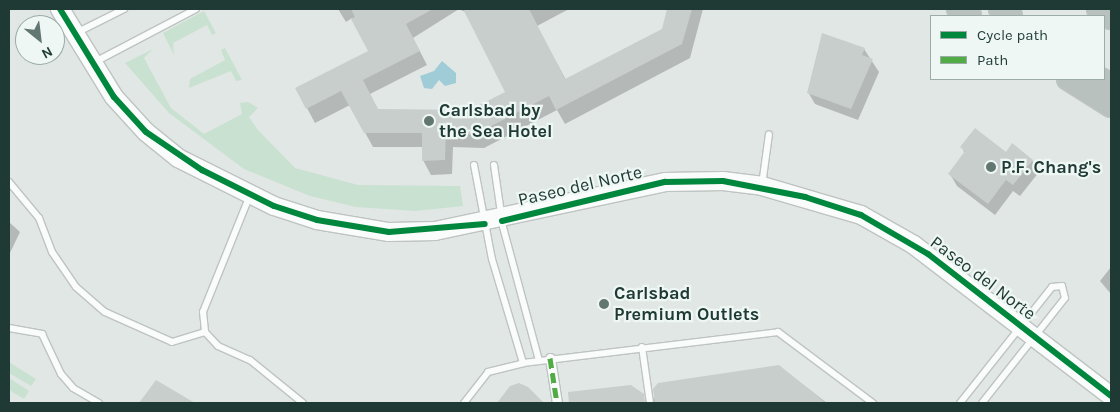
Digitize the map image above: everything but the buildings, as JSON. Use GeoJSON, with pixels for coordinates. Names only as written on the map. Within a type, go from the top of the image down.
{"type":"FeatureCollection","features":[{"type":"Feature","properties":{"kind":"highway"},"geometry":{"type":"LineString","coordinates":[[1098,9],[1111,18]]}},
{"type":"Feature","properties":{"kind":"highway"},"geometry":{"type":"LineString","coordinates":[[1070,80],[1111,106]]}},
{"type":"Feature","properties":{"kind":"main road","name":"Paseo del Norte"},"geometry":{"type":"LineString","coordinates":[[60,9],[114,97],[146,132],[178,158],[250,194],[317,220],[389,232],[494,222],[665,182],[723,181],[762,186],[861,215],[928,254],[1111,396]]}},
{"type":"Feature","properties":{"kind":"street"},"geometry":{"type":"LineString","coordinates":[[550,358],[557,403]]}},
{"type":"Feature","properties":{"kind":"lane"},"geometry":{"type":"LineString","coordinates":[[74,34],[124,9]]}},
{"type":"Feature","properties":{"kind":"lane"},"geometry":{"type":"LineString","coordinates":[[92,64],[196,9]]}},
{"type":"Feature","properties":{"kind":"lane"},"geometry":{"type":"LineString","coordinates":[[762,186],[769,134]]}},
{"type":"Feature","properties":{"kind":"lane"},"geometry":{"type":"LineString","coordinates":[[474,165],[540,360]]}},
{"type":"Feature","properties":{"kind":"lane"},"geometry":{"type":"LineString","coordinates":[[494,165],[494,222],[523,363]]}},
{"type":"Feature","properties":{"kind":"lane"},"geometry":{"type":"LineString","coordinates":[[9,182],[39,218],[52,252],[76,287],[106,312],[172,342],[205,332]]}},
{"type":"Feature","properties":{"kind":"lane"},"geometry":{"type":"LineString","coordinates":[[250,194],[203,312],[205,332],[218,346],[250,360],[303,403]]}},
{"type":"Feature","properties":{"kind":"lane"},"geometry":{"type":"LineString","coordinates":[[960,403],[1028,332],[1065,298],[1062,286],[1052,287],[1028,332],[982,403]]}},
{"type":"Feature","properties":{"kind":"lane"},"geometry":{"type":"LineString","coordinates":[[9,328],[42,334],[61,374],[73,388],[99,403]]}},
{"type":"Feature","properties":{"kind":"lane"},"geometry":{"type":"LineString","coordinates":[[464,403],[488,372],[523,363],[550,358],[778,332],[873,403]]}},
{"type":"Feature","properties":{"kind":"lane"},"geometry":{"type":"LineString","coordinates":[[642,347],[650,403]]}},
{"type":"Feature","properties":{"kind":"green space"},"geometry":{"type":"Polygon","coordinates":[[[204,11],[216,33],[212,35],[207,25],[173,43],[174,55],[163,33],[204,11]]]}},
{"type":"Feature","properties":{"kind":"green space"},"geometry":{"type":"Polygon","coordinates":[[[225,48],[242,80],[236,81],[231,71],[189,88],[190,79],[225,60],[221,50],[225,48]]]}},
{"type":"Feature","properties":{"kind":"green space"},"geometry":{"type":"Polygon","coordinates":[[[153,49],[144,58],[171,108],[204,134],[242,114],[240,103],[248,102],[258,108],[249,117],[257,129],[295,168],[358,185],[460,186],[463,206],[415,211],[356,207],[310,196],[244,169],[169,113],[125,63],[153,49]]]}},
{"type":"Feature","properties":{"kind":"green space"},"geometry":{"type":"Polygon","coordinates":[[[9,362],[36,379],[31,386],[9,373],[9,362]]]}},
{"type":"Feature","properties":{"kind":"green space"},"geometry":{"type":"Polygon","coordinates":[[[9,378],[29,391],[24,399],[9,390],[9,378]]]}},
{"type":"Feature","properties":{"kind":"water"},"geometry":{"type":"Polygon","coordinates":[[[442,61],[456,73],[456,83],[445,86],[439,80],[432,89],[424,88],[420,76],[434,71],[442,61]]]}},
{"type":"Feature","properties":{"kind":"marked path"},"geometry":{"type":"LineString","coordinates":[[550,358],[557,403]]}},
{"type":"Feature","properties":{"kind":"cycle path"},"geometry":{"type":"LineString","coordinates":[[60,9],[114,97],[146,132],[202,170],[274,206],[317,220],[389,232],[485,224]]}},
{"type":"Feature","properties":{"kind":"cycle path"},"geometry":{"type":"LineString","coordinates":[[502,221],[665,182],[723,181],[805,197],[861,215],[928,254],[1111,396]]}},
{"type":"Feature","properties":{"kind":"place","name":"Carlsbad by the Sea Hotel"},"geometry":{"type":"Point","coordinates":[429,121]}},
{"type":"Feature","properties":{"kind":"place","name":"P.F. Chang's"},"geometry":{"type":"Point","coordinates":[991,167]}},
{"type":"Feature","properties":{"kind":"place","name":"Carlsbad Premium Outlets"},"geometry":{"type":"Point","coordinates":[604,304]}}]}
